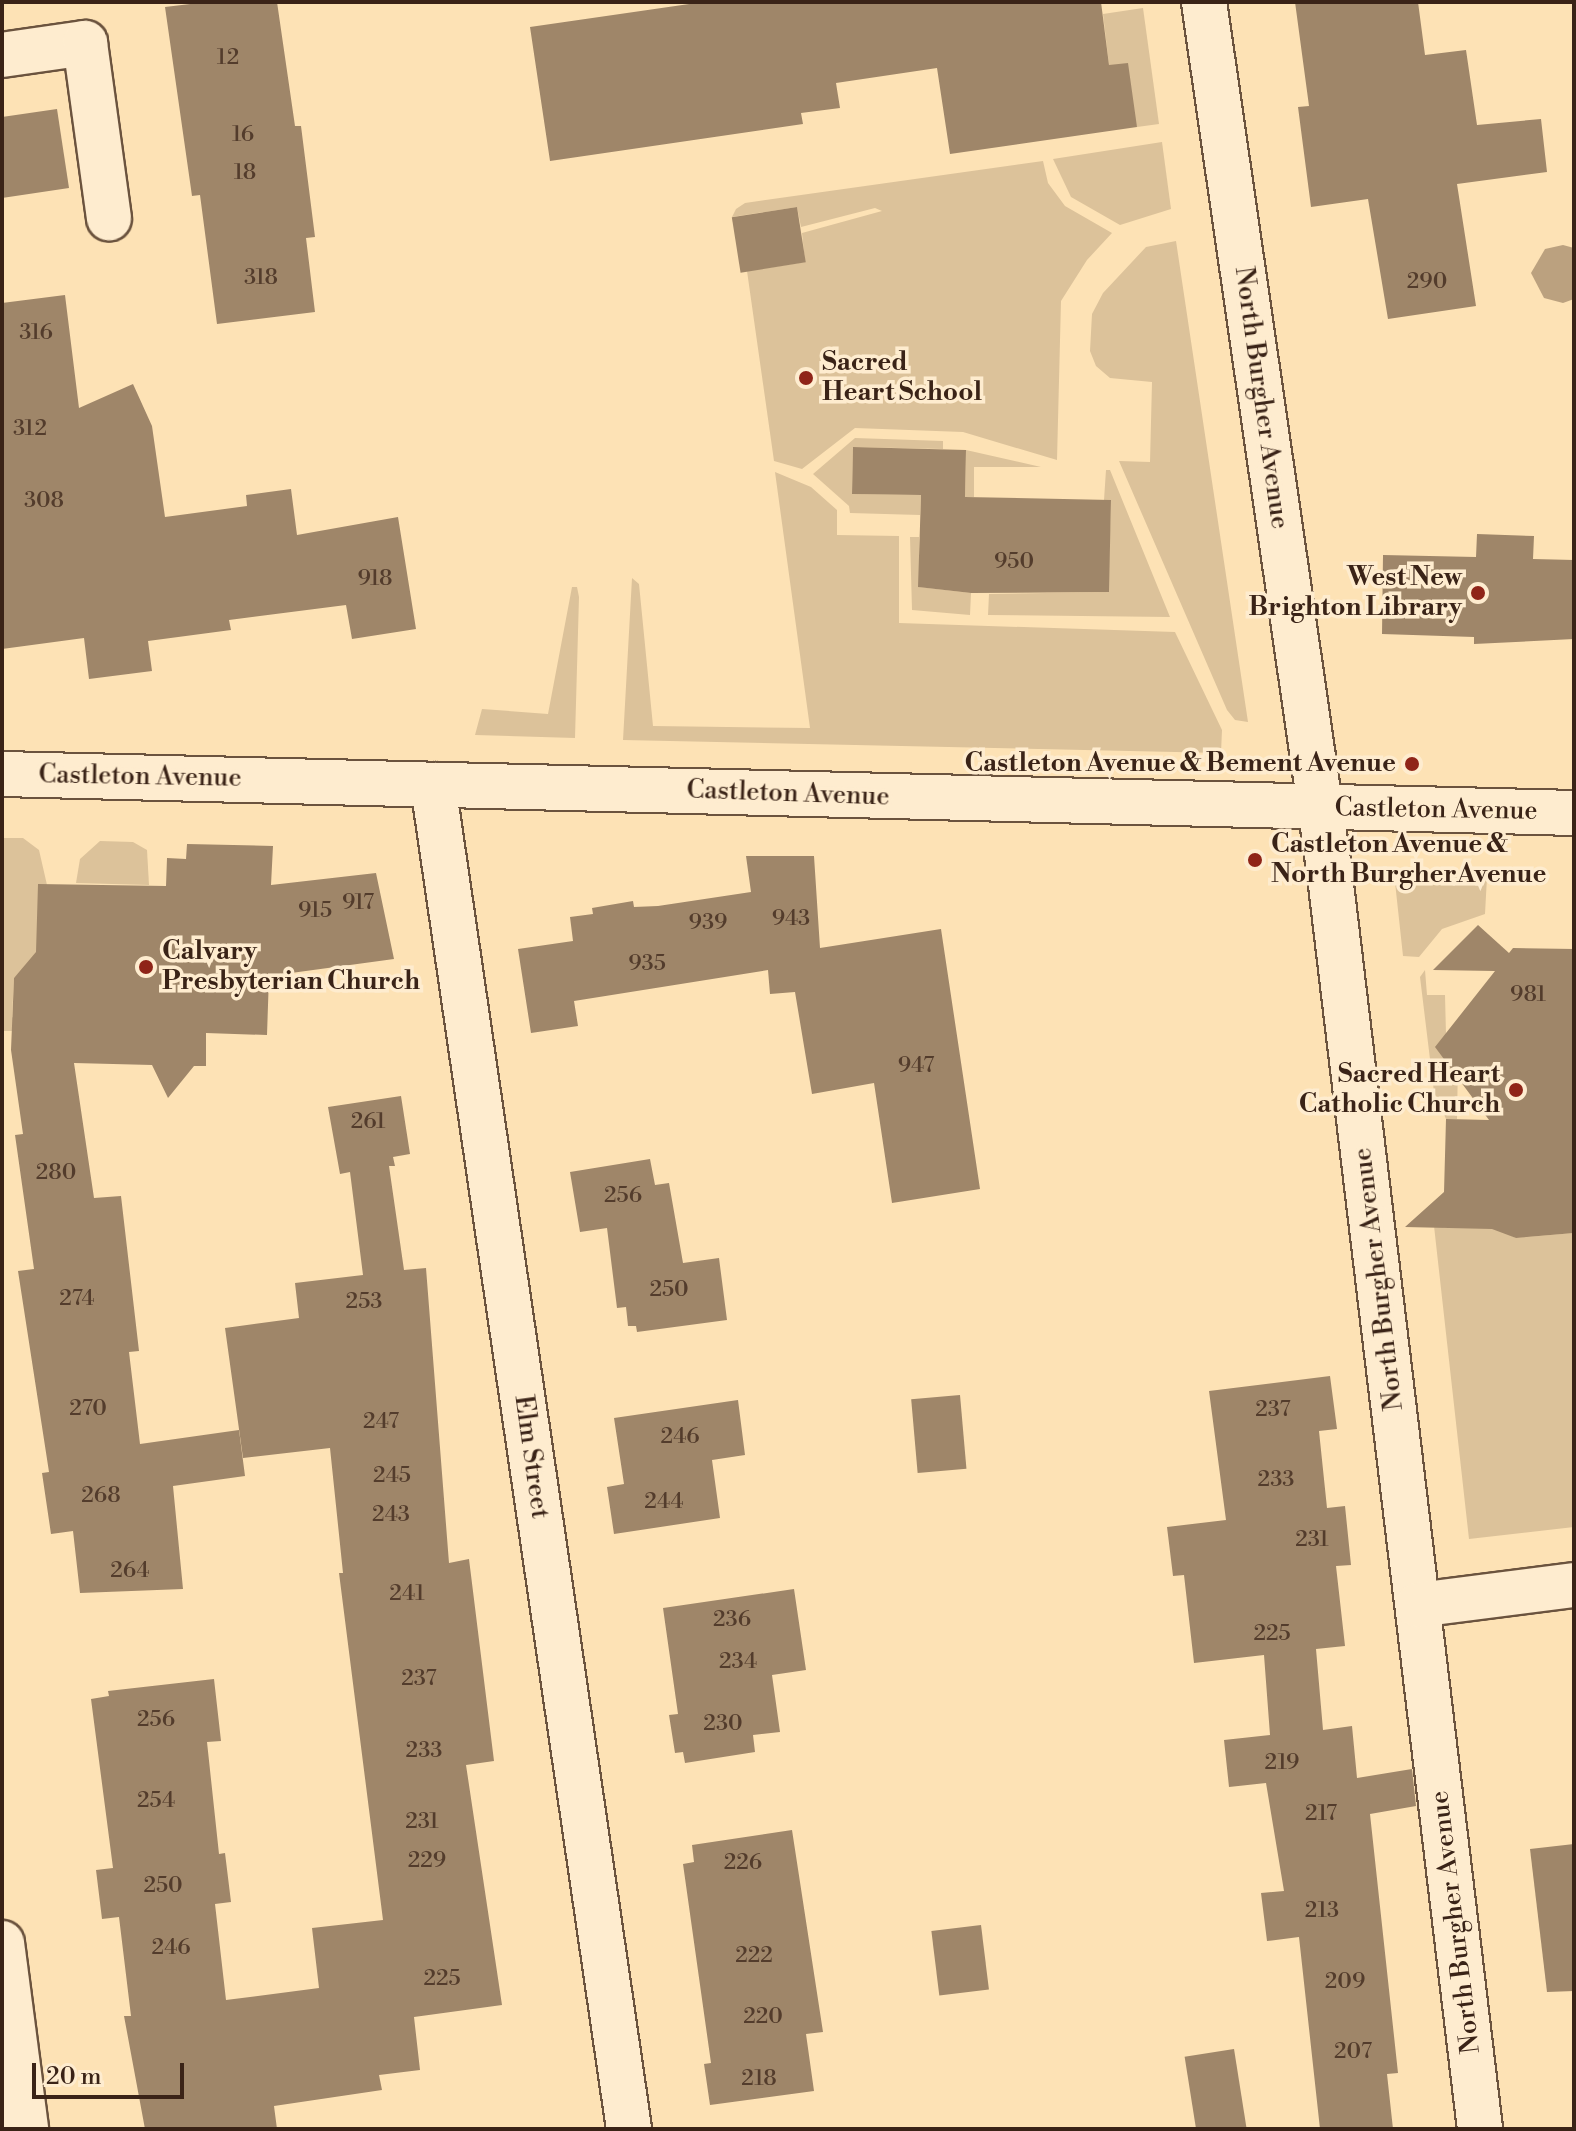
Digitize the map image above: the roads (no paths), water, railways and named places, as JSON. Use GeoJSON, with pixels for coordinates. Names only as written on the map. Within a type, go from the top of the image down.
{"type":"FeatureCollection","features":[{"type":"Feature","properties":{"kind":"street","name":"North Burgher Avenue"},"geometry":{"type":"LineString","coordinates":[[1204,2],[1321,808],[1480,2129]]}},
{"type":"Feature","properties":{"kind":"street"},"geometry":{"type":"LineString","coordinates":[[2,55],[85,43],[109,218]]}},
{"type":"Feature","properties":{"kind":"street","name":"Castleton Avenue"},"geometry":{"type":"LineString","coordinates":[[2,774],[1574,813]]}},
{"type":"Feature","properties":{"kind":"street","name":"Elm Street"},"geometry":{"type":"LineString","coordinates":[[433,785],[629,2129]]}},
{"type":"Feature","properties":{"kind":"street"},"geometry":{"type":"LineString","coordinates":[[1418,1605],[1574,1585]]}},
{"type":"Feature","properties":{"kind":"street"},"geometry":{"type":"LineString","coordinates":[[2,1943],[26,2129]]}},
{"type":"Feature","properties":{"kind":"place","name":"Sacred Heart School"},"geometry":{"type":"Point","coordinates":[806,378]}},
{"type":"Feature","properties":{"kind":"place","name":"West New Brighton Library"},"geometry":{"type":"Point","coordinates":[1478,593]}},
{"type":"Feature","properties":{"kind":"place","name":"Castleton Avenue & Bement Avenue"},"geometry":{"type":"Point","coordinates":[1412,764]}},
{"type":"Feature","properties":{"kind":"place","name":"Castleton Avenue & North BurgherAvenue"},"geometry":{"type":"Point","coordinates":[1255,860]}},
{"type":"Feature","properties":{"kind":"place","name":"Calvary Presbyterian Church"},"geometry":{"type":"Point","coordinates":[146,967]}},
{"type":"Feature","properties":{"kind":"place","name":"Sacred Heart Catholic Church"},"geometry":{"type":"Point","coordinates":[1516,1090]}}]}
